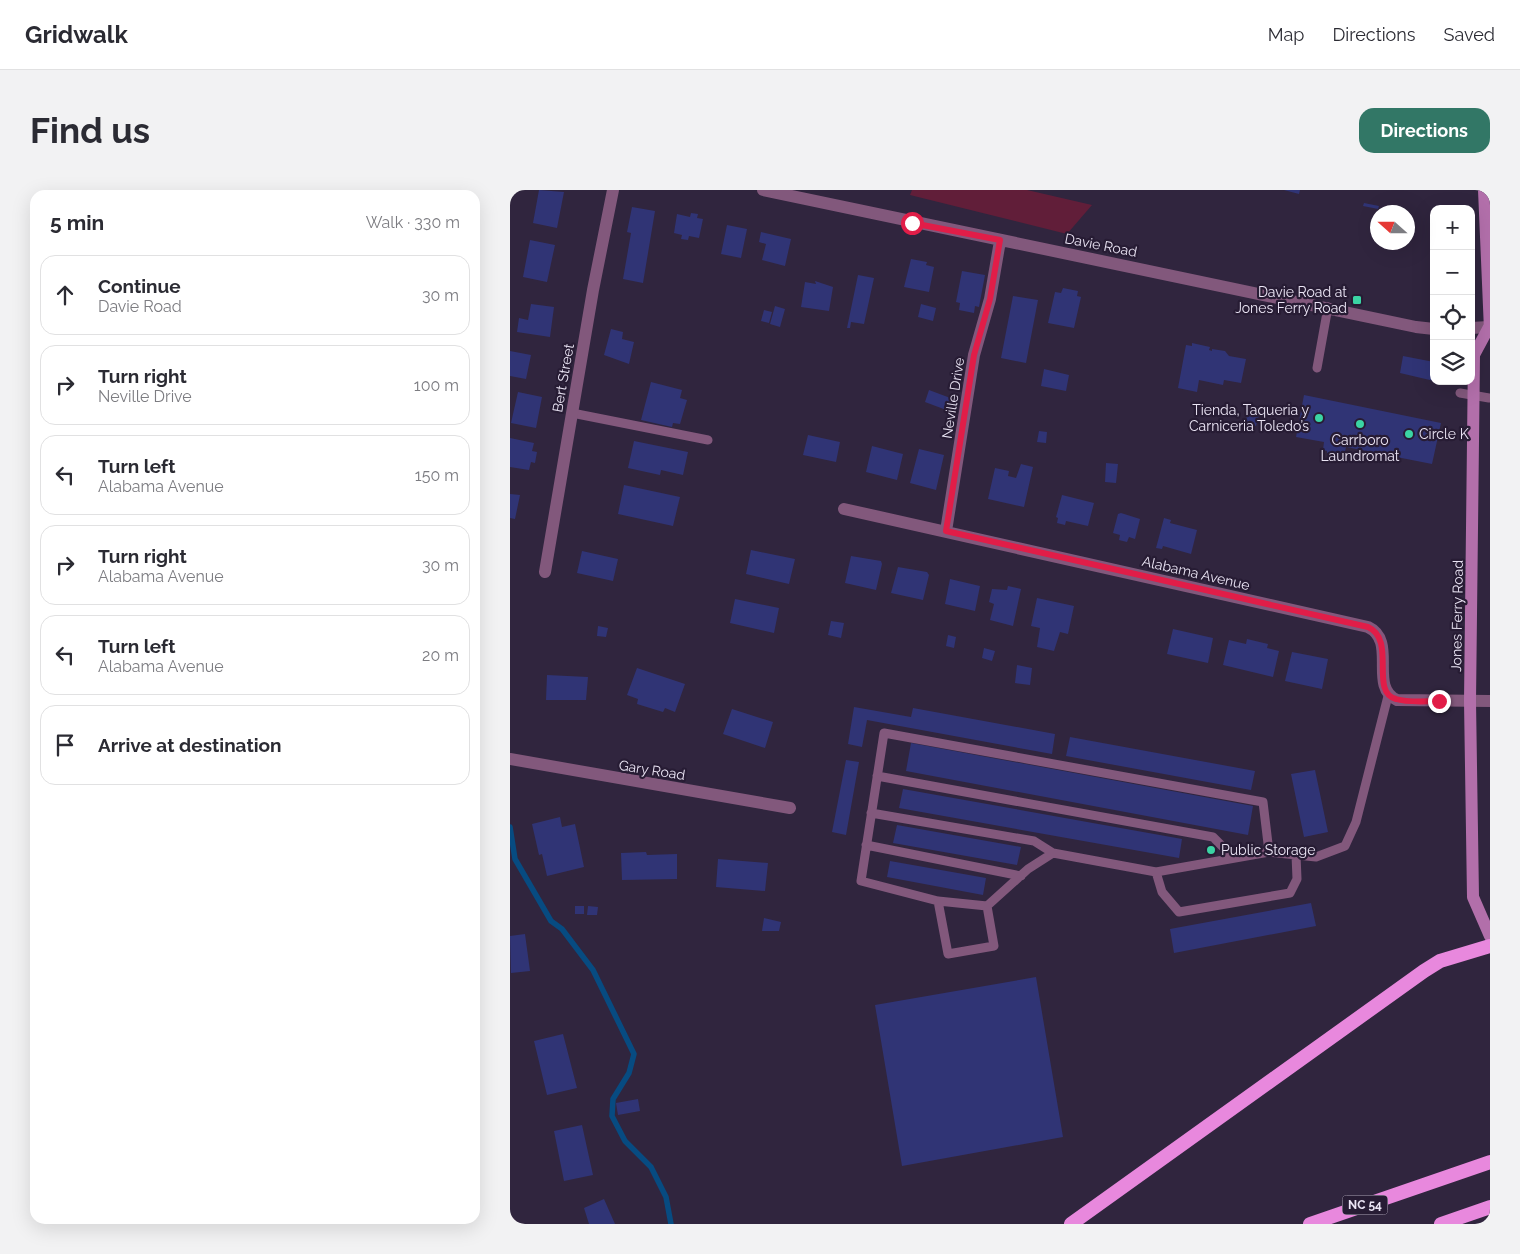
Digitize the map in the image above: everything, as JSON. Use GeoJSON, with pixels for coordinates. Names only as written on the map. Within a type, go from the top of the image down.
{"type":"FeatureCollection","features":[{"type":"Feature","properties":{"kind":"highway"},"geometry":{"type":"LineString","coordinates":[[1070,1224],[1424,971],[1440,961],[1490,946]]}},
{"type":"Feature","properties":{"kind":"highway","name":"NC 54"},"geometry":{"type":"LineString","coordinates":[[1310,1224],[1490,1162]]}},
{"type":"Feature","properties":{"kind":"highway"},"geometry":{"type":"LineString","coordinates":[[1441,1224],[1490,1207]]}},
{"type":"Feature","properties":{"kind":"main road"},"geometry":{"type":"LineString","coordinates":[[1484,190],[1490,328]]}},
{"type":"Feature","properties":{"kind":"main road","name":"Jones Ferry Road"},"geometry":{"type":"LineString","coordinates":[[1490,328],[1474,355],[1470,701],[1473,897],[1490,936]]}},
{"type":"Feature","properties":{"kind":"street","name":"Bert Street"},"geometry":{"type":"LineString","coordinates":[[545,572],[593,290],[613,190]]}},
{"type":"Feature","properties":{"kind":"street","name":"Davie Road"},"geometry":{"type":"LineString","coordinates":[[763,190],[1430,329]]}},
{"type":"Feature","properties":{"kind":"street","name":"Neville Drive"},"geometry":{"type":"LineString","coordinates":[[946,531],[974,355],[990,299],[1000,240]]}},
{"type":"Feature","properties":{"kind":"street"},"geometry":{"type":"LineString","coordinates":[[1475,328],[1490,328]]}},
{"type":"Feature","properties":{"kind":"street","name":"Alabama Avenue"},"geometry":{"type":"LineString","coordinates":[[844,509],[1368,627],[1374,630],[1381,642],[1384,689],[1388,696]]}},
{"type":"Feature","properties":{"kind":"street"},"geometry":{"type":"LineString","coordinates":[[1388,696],[1397,700],[1490,701]]}},
{"type":"Feature","properties":{"kind":"street","name":"Gary Road"},"geometry":{"type":"LineString","coordinates":[[510,759],[790,808]]}},
{"type":"Feature","properties":{"kind":"lane"},"geometry":{"type":"LineString","coordinates":[[1317,368],[1328,307]]}},
{"type":"Feature","properties":{"kind":"lane"},"geometry":{"type":"LineString","coordinates":[[1460,393],[1489,398]]}},
{"type":"Feature","properties":{"kind":"lane"},"geometry":{"type":"LineString","coordinates":[[572,413],[708,440]]}},
{"type":"Feature","properties":{"kind":"lane"},"geometry":{"type":"LineString","coordinates":[[872,813],[1034,841],[1053,853],[1156,872],[1269,852],[1316,857],[1345,846],[1356,822],[1388,696]]}},
{"type":"Feature","properties":{"kind":"lane"},"geometry":{"type":"LineString","coordinates":[[1053,853],[1021,876],[987,906],[938,901],[861,881],[884,733],[1263,802],[1269,852]]}},
{"type":"Feature","properties":{"kind":"lane"},"geometry":{"type":"LineString","coordinates":[[877,776],[1213,836],[1234,858]]}},
{"type":"Feature","properties":{"kind":"lane"},"geometry":{"type":"LineString","coordinates":[[866,845],[1021,876]]}},
{"type":"Feature","properties":{"kind":"lane"},"geometry":{"type":"LineString","coordinates":[[1156,872],[1162,892],[1179,912],[1290,893],[1296,879],[1296,855]]}},
{"type":"Feature","properties":{"kind":"lane"},"geometry":{"type":"LineString","coordinates":[[938,901],[948,954],[994,946],[987,906]]}},
{"type":"Feature","properties":{"kind":"shaded area"},"geometry":{"type":"Polygon","coordinates":[[[912,190],[1027,190],[1092,205],[1067,234],[910,195],[912,190]]]}},
{"type":"Feature","properties":{"kind":"building"},"geometry":{"type":"Polygon","coordinates":[[[539,190],[564,192],[557,228],[533,223],[539,190]]]}},
{"type":"Feature","properties":{"kind":"building"},"geometry":{"type":"Polygon","coordinates":[[[1284,190],[1300,190],[1299,194],[1284,190]]]}},
{"type":"Feature","properties":{"kind":"building"},"geometry":{"type":"Polygon","coordinates":[[[1364,203],[1374,205],[1370,205],[1370,207],[1363,206],[1364,203]]]}},
{"type":"Feature","properties":{"kind":"building"},"geometry":{"type":"Polygon","coordinates":[[[632,207],[655,211],[643,283],[623,279],[631,233],[627,232],[632,207]]]}},
{"type":"Feature","properties":{"kind":"building"},"geometry":{"type":"Polygon","coordinates":[[[691,213],[698,214],[697,218],[703,219],[699,238],[689,236],[688,240],[681,239],[682,235],[674,233],[677,214],[690,217],[691,213]]]}},
{"type":"Feature","properties":{"kind":"building"},"geometry":{"type":"Polygon","coordinates":[[[727,225],[747,229],[741,258],[721,254],[727,225]]]}},
{"type":"Feature","properties":{"kind":"building"},"geometry":{"type":"Polygon","coordinates":[[[761,232],[791,239],[785,266],[762,260],[766,244],[759,242],[761,232]]]}},
{"type":"Feature","properties":{"kind":"building"},"geometry":{"type":"Polygon","coordinates":[[[530,240],[555,245],[547,282],[523,277],[530,240]]]}},
{"type":"Feature","properties":{"kind":"building"},"geometry":{"type":"Polygon","coordinates":[[[911,259],[927,262],[926,265],[934,267],[929,292],[904,287],[911,259]]]}},
{"type":"Feature","properties":{"kind":"building"},"geometry":{"type":"Polygon","coordinates":[[[962,271],[985,275],[979,307],[975,306],[974,313],[959,310],[960,303],[956,302],[962,271]]]}},
{"type":"Feature","properties":{"kind":"building"},"geometry":{"type":"Polygon","coordinates":[[[858,275],[874,278],[864,324],[851,322],[850,328],[847,328],[858,275]]]}},
{"type":"Feature","properties":{"kind":"building"},"geometry":{"type":"Polygon","coordinates":[[[815,281],[833,287],[829,311],[801,307],[805,282],[816,284],[815,281]]]}},
{"type":"Feature","properties":{"kind":"building"},"geometry":{"type":"Polygon","coordinates":[[[1063,288],[1078,291],[1077,296],[1081,297],[1074,328],[1048,323],[1055,292],[1061,293],[1063,288]]]}},
{"type":"Feature","properties":{"kind":"building"},"geometry":{"type":"Polygon","coordinates":[[[1013,296],[1038,300],[1026,363],[1001,358],[1013,296]]]}},
{"type":"Feature","properties":{"kind":"building"},"geometry":{"type":"Polygon","coordinates":[[[531,304],[554,307],[550,337],[517,332],[519,318],[528,320],[531,304]]]}},
{"type":"Feature","properties":{"kind":"building"},"geometry":{"type":"Polygon","coordinates":[[[921,304],[936,308],[933,321],[918,317],[921,304]]]}},
{"type":"Feature","properties":{"kind":"building"},"geometry":{"type":"Polygon","coordinates":[[[775,306],[785,309],[780,327],[770,324],[775,306]]]}},
{"type":"Feature","properties":{"kind":"building"},"geometry":{"type":"Polygon","coordinates":[[[764,310],[772,312],[769,323],[761,321],[764,310]]]}},
{"type":"Feature","properties":{"kind":"building"},"geometry":{"type":"Polygon","coordinates":[[[611,329],[623,332],[622,339],[634,342],[629,364],[604,355],[611,329]]]}},
{"type":"Feature","properties":{"kind":"building"},"geometry":{"type":"Polygon","coordinates":[[[1192,343],[1210,347],[1209,350],[1212,351],[1212,349],[1225,351],[1229,356],[1246,359],[1241,383],[1224,380],[1223,385],[1199,380],[1197,392],[1178,388],[1186,345],[1192,346],[1192,343]]]}},
{"type":"Feature","properties":{"kind":"building"},"geometry":{"type":"Polygon","coordinates":[[[510,351],[531,355],[526,379],[510,376],[510,351]]]}},
{"type":"Feature","properties":{"kind":"building"},"geometry":{"type":"Polygon","coordinates":[[[1403,356],[1430,361],[1430,380],[1400,373],[1403,356]]]}},
{"type":"Feature","properties":{"kind":"building"},"geometry":{"type":"Polygon","coordinates":[[[1044,369],[1069,375],[1066,391],[1041,386],[1044,369]]]}},
{"type":"Feature","properties":{"kind":"building"},"geometry":{"type":"Polygon","coordinates":[[[651,382],[682,390],[680,398],[687,400],[680,424],[673,423],[672,427],[641,420],[651,382]]]}},
{"type":"Feature","properties":{"kind":"building"},"geometry":{"type":"Polygon","coordinates":[[[929,390],[953,399],[949,411],[925,402],[929,390]]]}},
{"type":"Feature","properties":{"kind":"building"},"geometry":{"type":"Polygon","coordinates":[[[518,392],[542,397],[536,428],[511,423],[518,392]]]}},
{"type":"Feature","properties":{"kind":"building"},"geometry":{"type":"Polygon","coordinates":[[[1304,395],[1441,423],[1432,464],[1346,447],[1344,457],[1327,453],[1327,451],[1323,450],[1324,442],[1296,437],[1304,395]]]}},
{"type":"Feature","properties":{"kind":"building"},"geometry":{"type":"Polygon","coordinates":[[[1248,412],[1259,415],[1256,426],[1245,423],[1248,412]]]}},
{"type":"Feature","properties":{"kind":"building"},"geometry":{"type":"Polygon","coordinates":[[[1039,431],[1047,432],[1046,443],[1037,442],[1039,431]]]}},
{"type":"Feature","properties":{"kind":"building"},"geometry":{"type":"Polygon","coordinates":[[[808,435],[840,442],[836,462],[803,455],[808,435]]]}},
{"type":"Feature","properties":{"kind":"building"},"geometry":{"type":"Polygon","coordinates":[[[510,438],[534,443],[532,451],[537,452],[535,463],[531,462],[529,470],[510,467],[510,438]]]}},
{"type":"Feature","properties":{"kind":"building"},"geometry":{"type":"Polygon","coordinates":[[[634,441],[688,452],[683,475],[661,470],[660,475],[628,468],[634,441]]]}},
{"type":"Feature","properties":{"kind":"building"},"geometry":{"type":"Polygon","coordinates":[[[872,446],[903,454],[897,480],[866,472],[872,446]]]}},
{"type":"Feature","properties":{"kind":"building"},"geometry":{"type":"Polygon","coordinates":[[[919,449],[944,455],[936,490],[910,483],[919,449]]]}},
{"type":"Feature","properties":{"kind":"building"},"geometry":{"type":"Polygon","coordinates":[[[1106,463],[1118,464],[1116,483],[1105,482],[1106,463]]]}},
{"type":"Feature","properties":{"kind":"building"},"geometry":{"type":"Polygon","coordinates":[[[1021,464],[1033,467],[1024,507],[988,499],[995,468],[1009,471],[1008,476],[1016,478],[1021,464]]]}},
{"type":"Feature","properties":{"kind":"building"},"geometry":{"type":"Polygon","coordinates":[[[624,485],[680,497],[673,526],[618,514],[624,485]]]}},
{"type":"Feature","properties":{"kind":"building"},"geometry":{"type":"Polygon","coordinates":[[[510,494],[520,495],[515,519],[510,518],[510,494]]]}},
{"type":"Feature","properties":{"kind":"building"},"geometry":{"type":"Polygon","coordinates":[[[1062,495],[1094,503],[1088,526],[1066,521],[1065,525],[1057,523],[1058,518],[1056,517],[1062,495]]]}},
{"type":"Feature","properties":{"kind":"building"},"geometry":{"type":"Polygon","coordinates":[[[1121,513],[1140,519],[1135,539],[1129,537],[1127,542],[1119,540],[1120,535],[1113,533],[1118,514],[1121,513]]]}},
{"type":"Feature","properties":{"kind":"building"},"geometry":{"type":"Polygon","coordinates":[[[1164,518],[1171,520],[1170,523],[1197,530],[1191,554],[1163,546],[1162,549],[1156,548],[1164,518]]]}},
{"type":"Feature","properties":{"kind":"building"},"geometry":{"type":"Polygon","coordinates":[[[751,550],[795,559],[789,584],[746,574],[751,550]]]}},
{"type":"Feature","properties":{"kind":"building"},"geometry":{"type":"Polygon","coordinates":[[[582,551],[618,559],[613,581],[577,573],[582,551]]]}},
{"type":"Feature","properties":{"kind":"building"},"geometry":{"type":"Polygon","coordinates":[[[851,556],[881,561],[876,590],[845,583],[851,556]]]}},
{"type":"Feature","properties":{"kind":"building"},"geometry":{"type":"Polygon","coordinates":[[[898,567],[927,572],[929,575],[923,600],[891,593],[898,567]]]}},
{"type":"Feature","properties":{"kind":"building"},"geometry":{"type":"Polygon","coordinates":[[[950,579],[980,586],[975,611],[945,604],[950,579]]]}},
{"type":"Feature","properties":{"kind":"building"},"geometry":{"type":"Polygon","coordinates":[[[1008,586],[1021,589],[1013,626],[990,620],[994,604],[989,602],[992,589],[1007,590],[1008,586]]]}},
{"type":"Feature","properties":{"kind":"building"},"geometry":{"type":"Polygon","coordinates":[[[1037,598],[1074,606],[1068,634],[1060,632],[1054,651],[1037,647],[1040,628],[1031,626],[1037,598]]]}},
{"type":"Feature","properties":{"kind":"building"},"geometry":{"type":"Polygon","coordinates":[[[735,599],[779,608],[774,633],[730,623],[735,599]]]}},
{"type":"Feature","properties":{"kind":"building"},"geometry":{"type":"Polygon","coordinates":[[[831,621],[844,623],[841,638],[828,635],[831,621]]]}},
{"type":"Feature","properties":{"kind":"building"},"geometry":{"type":"Polygon","coordinates":[[[598,626],[608,628],[606,637],[597,636],[598,626]]]}},
{"type":"Feature","properties":{"kind":"building"},"geometry":{"type":"Polygon","coordinates":[[[1173,629],[1213,638],[1208,663],[1167,654],[1173,629]]]}},
{"type":"Feature","properties":{"kind":"building"},"geometry":{"type":"Polygon","coordinates":[[[948,635],[956,637],[954,648],[946,646],[948,635]]]}},
{"type":"Feature","properties":{"kind":"building"},"geometry":{"type":"Polygon","coordinates":[[[1247,639],[1268,644],[1267,648],[1279,651],[1273,677],[1223,665],[1229,640],[1246,644],[1247,639]]]}},
{"type":"Feature","properties":{"kind":"building"},"geometry":{"type":"Polygon","coordinates":[[[984,648],[995,651],[992,661],[982,658],[984,648]]]}},
{"type":"Feature","properties":{"kind":"building"},"geometry":{"type":"Polygon","coordinates":[[[1292,652],[1328,659],[1322,689],[1285,681],[1292,652]]]}},
{"type":"Feature","properties":{"kind":"building"},"geometry":{"type":"Polygon","coordinates":[[[1017,665],[1032,668],[1030,685],[1015,683],[1017,665]]]}},
{"type":"Feature","properties":{"kind":"building"},"geometry":{"type":"Polygon","coordinates":[[[637,668],[685,684],[675,712],[665,708],[663,712],[637,704],[638,699],[627,695],[637,668]]]}},
{"type":"Feature","properties":{"kind":"building"},"geometry":{"type":"Polygon","coordinates":[[[547,675],[588,677],[586,700],[546,700],[547,675]]]}},
{"type":"Feature","properties":{"kind":"building"},"geometry":{"type":"Polygon","coordinates":[[[854,707],[911,717],[913,708],[1055,734],[1052,754],[867,720],[862,747],[848,744],[854,707]]]}},
{"type":"Feature","properties":{"kind":"building"},"geometry":{"type":"Polygon","coordinates":[[[732,709],[773,722],[765,748],[723,734],[732,709]]]}},
{"type":"Feature","properties":{"kind":"building"},"geometry":{"type":"Polygon","coordinates":[[[1070,737],[1255,771],[1251,790],[1066,756],[1070,737]]]}},
{"type":"Feature","properties":{"kind":"building"},"geometry":{"type":"Polygon","coordinates":[[[911,743],[1253,806],[1248,835],[906,771],[911,743]]]}},
{"type":"Feature","properties":{"kind":"building"},"geometry":{"type":"Polygon","coordinates":[[[846,760],[859,762],[846,835],[832,832],[846,760]]]}},
{"type":"Feature","properties":{"kind":"building"},"geometry":{"type":"Polygon","coordinates":[[[1315,770],[1328,832],[1304,837],[1291,774],[1315,770]]]}},
{"type":"Feature","properties":{"kind":"building"},"geometry":{"type":"Polygon","coordinates":[[[903,789],[1182,839],[1179,858],[899,808],[903,789]]]}},
{"type":"Feature","properties":{"kind":"building"},"geometry":{"type":"Polygon","coordinates":[[[560,817],[562,827],[575,824],[584,867],[547,876],[542,854],[539,855],[532,824],[560,817]]]}},
{"type":"Feature","properties":{"kind":"building"},"geometry":{"type":"Polygon","coordinates":[[[897,825],[1021,847],[1017,865],[893,843],[897,825]]]}},
{"type":"Feature","properties":{"kind":"building"},"geometry":{"type":"Polygon","coordinates":[[[646,852],[647,855],[677,854],[677,879],[622,880],[621,853],[646,852]]]}},
{"type":"Feature","properties":{"kind":"building"},"geometry":{"type":"Polygon","coordinates":[[[718,859],[768,863],[765,891],[716,887],[718,859]]]}},
{"type":"Feature","properties":{"kind":"building"},"geometry":{"type":"Polygon","coordinates":[[[890,861],[986,878],[983,895],[887,877],[890,861]]]}},
{"type":"Feature","properties":{"kind":"building"},"geometry":{"type":"Polygon","coordinates":[[[1311,903],[1316,926],[1174,953],[1170,929],[1311,903]]]}},
{"type":"Feature","properties":{"kind":"building"},"geometry":{"type":"Polygon","coordinates":[[[575,906],[584,906],[584,914],[575,914],[575,906]]]}},
{"type":"Feature","properties":{"kind":"building"},"geometry":{"type":"Polygon","coordinates":[[[588,906],[598,907],[597,915],[587,915],[588,906]]]}},
{"type":"Feature","properties":{"kind":"building"},"geometry":{"type":"Polygon","coordinates":[[[764,918],[781,922],[779,931],[762,931],[764,918]]]}},
{"type":"Feature","properties":{"kind":"building"},"geometry":{"type":"Polygon","coordinates":[[[525,934],[530,971],[511,973],[510,936],[525,934]]]}},
{"type":"Feature","properties":{"kind":"building"},"geometry":{"type":"Polygon","coordinates":[[[1036,977],[1063,1137],[902,1166],[875,1005],[1036,977]]]}},
{"type":"Feature","properties":{"kind":"building"},"geometry":{"type":"Polygon","coordinates":[[[563,1034],[577,1088],[547,1095],[534,1041],[563,1034]]]}},
{"type":"Feature","properties":{"kind":"building"},"geometry":{"type":"Polygon","coordinates":[[[638,1099],[640,1111],[618,1115],[616,1103],[638,1099]]]}},
{"type":"Feature","properties":{"kind":"building"},"geometry":{"type":"Polygon","coordinates":[[[582,1125],[593,1175],[564,1181],[554,1131],[582,1125]]]}},
{"type":"Feature","properties":{"kind":"building"},"geometry":{"type":"Polygon","coordinates":[[[604,1199],[615,1224],[589,1224],[584,1208],[604,1199]]]}},
{"type":"Feature","properties":{"kind":"waterway"},"geometry":{"type":"LineString","coordinates":[[510,827],[515,859],[551,921],[562,929],[593,970],[634,1054],[629,1073],[613,1099],[612,1116],[625,1141],[651,1167],[666,1197],[671,1224]]}},
{"type":"Feature","properties":{"kind":"place","name":"Davie Road at Jones Ferry Road"},"geometry":{"type":"Point","coordinates":[1357,300]}},
{"type":"Feature","properties":{"kind":"place","name":"Tienda, Taqueria y Carniceria Toledo’s"},"geometry":{"type":"Point","coordinates":[1319,418]}},
{"type":"Feature","properties":{"kind":"place","name":"Carrboro Laundromat"},"geometry":{"type":"Point","coordinates":[1360,424]}},
{"type":"Feature","properties":{"kind":"place","name":"Circle K"},"geometry":{"type":"Point","coordinates":[1409,434]}},
{"type":"Feature","properties":{"kind":"place","name":"Public Storage"},"geometry":{"type":"Point","coordinates":[1211,850]}},
{"type":"Feature","properties":{"kind":"route"},"geometry":{"type":"LineString","coordinates":[[912,223],[1000,240],[990,299],[974,355],[946,531],[1368,627],[1374,630],[1381,642],[1384,689],[1388,696],[1397,700],[1439,701]]}}]}
